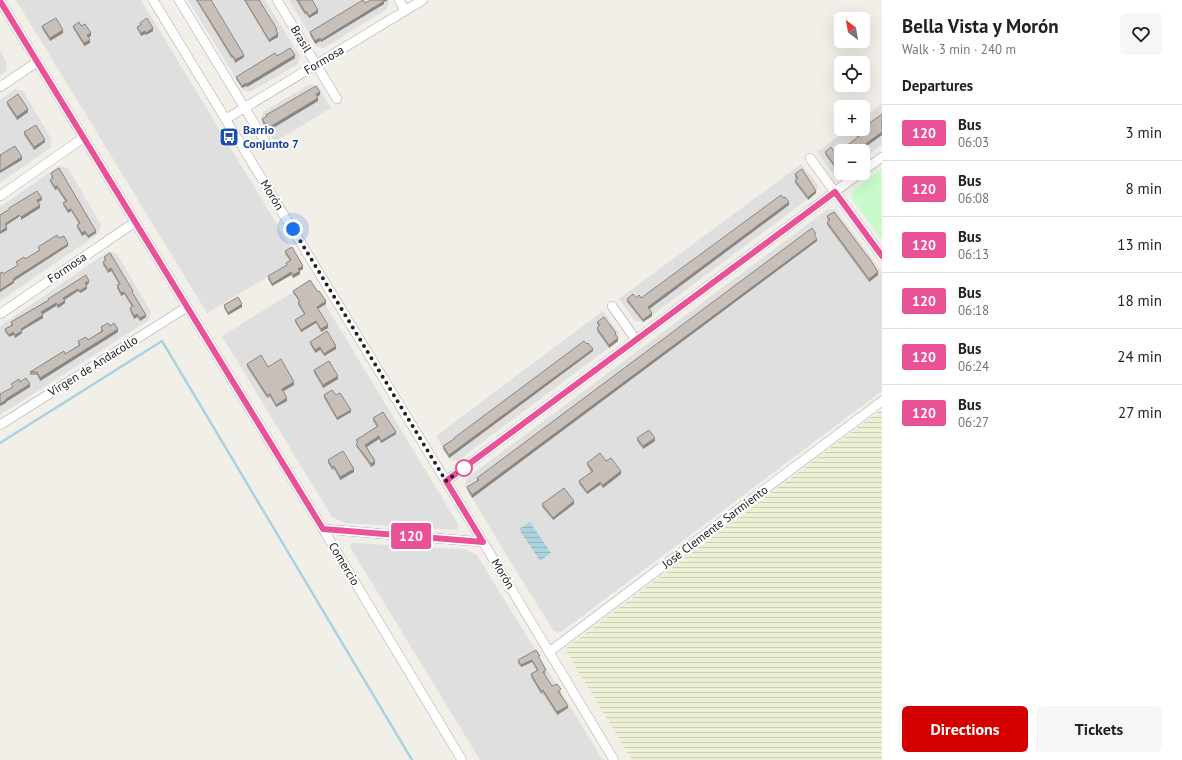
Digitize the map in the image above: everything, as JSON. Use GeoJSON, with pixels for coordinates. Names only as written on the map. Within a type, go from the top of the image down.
{"type":"FeatureCollection","features":[{"type":"Feature","properties":{"kind":"street","name":"Morón"},"geometry":{"type":"LineString","coordinates":[[153,0],[614,760]]}},
{"type":"Feature","properties":{"kind":"street"},"geometry":{"type":"LineString","coordinates":[[179,0],[266,143]]}},
{"type":"Feature","properties":{"kind":"street","name":"Brasil"},"geometry":{"type":"LineString","coordinates":[[277,0],[337,100]]}},
{"type":"Feature","properties":{"kind":"street"},"geometry":{"type":"LineString","coordinates":[[399,0],[405,10]]}},
{"type":"Feature","properties":{"kind":"street","name":"Formosa"},"geometry":{"type":"LineString","coordinates":[[226,119],[423,0]]}},
{"type":"Feature","properties":{"kind":"street","name":"Comercio"},"geometry":{"type":"LineString","coordinates":[[0,1],[323,529],[462,760]]}},
{"type":"Feature","properties":{"kind":"street"},"geometry":{"type":"LineString","coordinates":[[0,87],[37,62]]}},
{"type":"Feature","properties":{"kind":"street"},"geometry":{"type":"LineString","coordinates":[[0,196],[84,138]]}},
{"type":"Feature","properties":{"kind":"street"},"geometry":{"type":"LineString","coordinates":[[870,166],[882,157]]}},
{"type":"Feature","properties":{"kind":"street"},"geometry":{"type":"LineString","coordinates":[[810,158],[882,255]]}},
{"type":"Feature","properties":{"kind":"street"},"geometry":{"type":"LineString","coordinates":[[446,481],[851,180]]}},
{"type":"Feature","properties":{"kind":"street","name":"Formosa"},"geometry":{"type":"LineString","coordinates":[[0,314],[135,222]]}},
{"type":"Feature","properties":{"kind":"street"},"geometry":{"type":"LineString","coordinates":[[612,306],[636,340]]}},
{"type":"Feature","properties":{"kind":"street","name":"Virgen de Andacollo"},"geometry":{"type":"LineString","coordinates":[[0,425],[187,307]]}},
{"type":"Feature","properties":{"kind":"street","name":"José Clemente Sarmiento"},"geometry":{"type":"LineString","coordinates":[[549,652],[882,401]]}},
{"type":"Feature","properties":{"kind":"street"},"geometry":{"type":"LineString","coordinates":[[323,529],[483,542]]}},
{"type":"Feature","properties":{"kind":"shaded area"},"geometry":{"type":"Polygon","coordinates":[[[16,0],[141,0],[298,259],[207,313],[16,0]]]}},
{"type":"Feature","properties":{"kind":"shaded area"},"geometry":{"type":"Polygon","coordinates":[[[188,0],[265,0],[300,56],[298,64],[250,92],[243,90],[188,0]]]}},
{"type":"Feature","properties":{"kind":"shaded area"},"geometry":{"type":"Polygon","coordinates":[[[289,0],[388,0],[389,2],[387,9],[324,48],[317,46],[289,0]]]}},
{"type":"Feature","properties":{"kind":"shaded area"},"geometry":{"type":"Polygon","coordinates":[[[0,50],[7,63],[6,71],[0,75],[0,50]]]}},
{"type":"Feature","properties":{"kind":"shaded area"},"geometry":{"type":"Polygon","coordinates":[[[310,84],[318,86],[331,108],[275,142],[261,120],[263,112],[310,84]]]}},
{"type":"Feature","properties":{"kind":"shaded area"},"geometry":{"type":"Polygon","coordinates":[[[15,89],[23,91],[52,140],[50,148],[0,183],[0,100],[15,89]]]}},
{"type":"Feature","properties":{"kind":"shaded area"},"geometry":{"type":"Polygon","coordinates":[[[882,103],[882,145],[870,154],[870,144],[834,144],[833,174],[817,152],[839,136],[870,136],[870,112],[882,103]]]}},
{"type":"Feature","properties":{"kind":"shaded area"},"geometry":{"type":"Polygon","coordinates":[[[801,164],[818,185],[816,193],[643,322],[635,321],[619,299],[801,164]]]}},
{"type":"Feature","properties":{"kind":"shaded area"},"geometry":{"type":"Polygon","coordinates":[[[59,166],[68,168],[101,225],[98,234],[0,301],[0,207],[59,166]]]}},
{"type":"Feature","properties":{"kind":"shaded area"},"geometry":{"type":"Polygon","coordinates":[[[828,209],[836,210],[882,272],[882,391],[561,632],[554,631],[465,486],[467,478],[828,209]]]}},
{"type":"Feature","properties":{"kind":"shaded area"},"geometry":{"type":"Polygon","coordinates":[[[109,251],[117,254],[151,312],[149,320],[0,415],[0,326],[109,251]]]}},
{"type":"Feature","properties":{"kind":"shaded area"},"geometry":{"type":"Polygon","coordinates":[[[311,281],[458,524],[457,530],[345,523],[332,517],[222,336],[311,281]]]}},
{"type":"Feature","properties":{"kind":"shaded area"},"geometry":{"type":"Polygon","coordinates":[[[603,311],[619,333],[618,341],[457,461],[450,459],[436,436],[603,311]]]}},
{"type":"Feature","properties":{"kind":"shaded area"},"geometry":{"type":"Polygon","coordinates":[[[352,543],[464,549],[477,555],[603,760],[480,760],[350,547],[352,543]]]}},
{"type":"Feature","properties":{"kind":"green space"},"geometry":{"type":"Polygon","coordinates":[[[882,169],[882,237],[880,237],[852,199],[853,191],[868,180],[870,180],[870,178],[882,169]]]}},
{"type":"Feature","properties":{"kind":"green space"},"geometry":{"type":"Polygon","coordinates":[[[882,409],[882,760],[632,760],[565,649],[882,409]]]}},
{"type":"Feature","properties":{"kind":"water"},"geometry":{"type":"Polygon","coordinates":[[[530,522],[551,553],[540,561],[519,529],[530,522]]]}},
{"type":"Feature","properties":{"kind":"building"},"geometry":{"type":"Polygon","coordinates":[[[197,0],[211,0],[244,55],[235,60],[197,0]]]}},
{"type":"Feature","properties":{"kind":"building"},"geometry":{"type":"Polygon","coordinates":[[[245,0],[259,0],[277,29],[278,34],[269,40],[245,0]]]}},
{"type":"Feature","properties":{"kind":"building"},"geometry":{"type":"Polygon","coordinates":[[[298,0],[312,0],[318,10],[309,16],[298,0]]]}},
{"type":"Feature","properties":{"kind":"building"},"geometry":{"type":"Polygon","coordinates":[[[363,0],[365,3],[371,0],[384,1],[321,40],[320,38],[315,41],[310,32],[363,0]]]}},
{"type":"Feature","properties":{"kind":"building"},"geometry":{"type":"Polygon","coordinates":[[[56,18],[63,30],[50,38],[42,26],[56,18]]]}},
{"type":"Feature","properties":{"kind":"building"},"geometry":{"type":"Polygon","coordinates":[[[147,18],[153,28],[146,33],[145,31],[141,33],[137,27],[147,18]]]}},
{"type":"Feature","properties":{"kind":"building"},"geometry":{"type":"Polygon","coordinates":[[[79,22],[81,26],[85,24],[91,33],[87,35],[90,40],[84,43],[73,26],[79,22]]]}},
{"type":"Feature","properties":{"kind":"building"},"geometry":{"type":"Polygon","coordinates":[[[290,48],[295,55],[247,84],[246,83],[242,86],[236,77],[275,53],[277,56],[290,48]]]}},
{"type":"Feature","properties":{"kind":"building"},"geometry":{"type":"Polygon","coordinates":[[[316,86],[320,92],[316,94],[318,98],[268,128],[262,119],[267,116],[266,115],[316,86]]]}},
{"type":"Feature","properties":{"kind":"building"},"geometry":{"type":"Polygon","coordinates":[[[18,94],[28,109],[17,117],[7,102],[18,94]]]}},
{"type":"Feature","properties":{"kind":"building"},"geometry":{"type":"Polygon","coordinates":[[[882,114],[882,132],[866,144],[849,144],[859,136],[870,136],[870,123],[882,114]]]}},
{"type":"Feature","properties":{"kind":"building"},"geometry":{"type":"Polygon","coordinates":[[[36,125],[45,140],[34,147],[24,132],[36,125]]]}},
{"type":"Feature","properties":{"kind":"building"},"geometry":{"type":"Polygon","coordinates":[[[15,146],[22,157],[0,171],[0,155],[15,146]]]}},
{"type":"Feature","properties":{"kind":"building"},"geometry":{"type":"Polygon","coordinates":[[[831,147],[834,151],[834,165],[825,152],[831,147]]]}},
{"type":"Feature","properties":{"kind":"building"},"geometry":{"type":"Polygon","coordinates":[[[59,168],[96,231],[88,236],[85,231],[82,233],[77,225],[80,223],[71,209],[68,210],[63,203],[67,201],[57,186],[55,187],[50,180],[53,178],[51,173],[59,168]]]}},
{"type":"Feature","properties":{"kind":"building"},"geometry":{"type":"Polygon","coordinates":[[[802,169],[816,191],[808,197],[795,180],[798,178],[795,174],[802,169]]]}},
{"type":"Feature","properties":{"kind":"building"},"geometry":{"type":"Polygon","coordinates":[[[37,191],[42,198],[37,200],[40,205],[21,217],[19,215],[5,224],[7,227],[0,232],[0,215],[37,191]]]}},
{"type":"Feature","properties":{"kind":"building"},"geometry":{"type":"Polygon","coordinates":[[[781,195],[789,202],[648,307],[652,313],[643,320],[627,299],[633,294],[636,298],[639,295],[641,298],[781,195]]]}},
{"type":"Feature","properties":{"kind":"building"},"geometry":{"type":"Polygon","coordinates":[[[834,212],[878,272],[869,279],[827,222],[830,220],[827,216],[834,212]]]}},
{"type":"Feature","properties":{"kind":"building"},"geometry":{"type":"Polygon","coordinates":[[[812,228],[817,239],[472,495],[467,487],[479,480],[477,478],[812,228]]]}},
{"type":"Feature","properties":{"kind":"building"},"geometry":{"type":"Polygon","coordinates":[[[57,235],[59,238],[64,236],[68,244],[13,279],[14,281],[0,290],[0,273],[2,272],[3,274],[18,265],[16,262],[24,257],[25,259],[40,250],[38,247],[57,235]]]}},
{"type":"Feature","properties":{"kind":"building"},"geometry":{"type":"Polygon","coordinates":[[[292,247],[303,266],[298,269],[300,271],[293,275],[291,272],[272,284],[268,276],[287,265],[286,263],[291,260],[285,251],[292,247]]]}},
{"type":"Feature","properties":{"kind":"building"},"geometry":{"type":"Polygon","coordinates":[[[110,253],[146,315],[140,318],[137,314],[134,316],[130,308],[133,306],[124,292],[121,293],[117,285],[120,284],[111,268],[108,270],[103,262],[106,260],[104,257],[110,253]]]}},
{"type":"Feature","properties":{"kind":"building"},"geometry":{"type":"Polygon","coordinates":[[[86,275],[89,281],[85,283],[87,286],[80,291],[78,289],[63,298],[65,301],[58,305],[56,303],[41,312],[43,315],[21,329],[22,331],[15,335],[13,332],[9,335],[5,329],[13,325],[11,322],[49,300],[48,299],[86,275]]]}},
{"type":"Feature","properties":{"kind":"building"},"geometry":{"type":"Polygon","coordinates":[[[310,280],[326,301],[317,307],[328,325],[321,329],[316,321],[301,330],[295,320],[305,314],[298,302],[300,301],[293,291],[310,280]]]}},
{"type":"Feature","properties":{"kind":"building"},"geometry":{"type":"Polygon","coordinates":[[[238,297],[242,304],[228,313],[224,305],[238,297]]]}},
{"type":"Feature","properties":{"kind":"building"},"geometry":{"type":"Polygon","coordinates":[[[604,317],[618,338],[609,345],[597,328],[600,325],[597,322],[604,317]]]}},
{"type":"Feature","properties":{"kind":"building"},"geometry":{"type":"Polygon","coordinates":[[[108,323],[110,326],[114,323],[118,329],[40,378],[37,372],[30,372],[64,351],[65,354],[80,345],[78,341],[86,337],[88,340],[103,331],[101,327],[108,323]]]}},
{"type":"Feature","properties":{"kind":"building"},"geometry":{"type":"Polygon","coordinates":[[[327,331],[336,346],[324,354],[320,347],[315,350],[310,342],[327,331]]]}},
{"type":"Feature","properties":{"kind":"building"},"geometry":{"type":"Polygon","coordinates":[[[584,341],[593,349],[449,455],[443,446],[584,341]]]}},
{"type":"Feature","properties":{"kind":"building"},"geometry":{"type":"Polygon","coordinates":[[[261,355],[268,367],[281,359],[294,382],[282,389],[287,398],[276,405],[270,394],[267,395],[247,364],[261,355]]]}},
{"type":"Feature","properties":{"kind":"building"},"geometry":{"type":"Polygon","coordinates":[[[329,361],[338,376],[323,385],[314,370],[329,361]]]}},
{"type":"Feature","properties":{"kind":"building"},"geometry":{"type":"Polygon","coordinates":[[[26,378],[30,384],[0,404],[0,394],[13,387],[11,384],[19,379],[20,382],[26,378]]]}},
{"type":"Feature","properties":{"kind":"building"},"geometry":{"type":"Polygon","coordinates":[[[332,390],[336,395],[340,393],[351,410],[337,418],[324,395],[332,390]]]}},
{"type":"Feature","properties":{"kind":"building"},"geometry":{"type":"Polygon","coordinates":[[[383,412],[396,432],[381,441],[379,436],[365,445],[375,461],[371,464],[356,444],[358,442],[356,440],[378,426],[373,418],[383,412]]]}},
{"type":"Feature","properties":{"kind":"building"},"geometry":{"type":"Polygon","coordinates":[[[649,430],[655,438],[643,446],[637,438],[649,430]]]}},
{"type":"Feature","properties":{"kind":"building"},"geometry":{"type":"Polygon","coordinates":[[[343,451],[354,469],[340,477],[334,466],[332,467],[328,460],[343,451]]]}},
{"type":"Feature","properties":{"kind":"building"},"geometry":{"type":"Polygon","coordinates":[[[600,453],[606,461],[611,458],[621,471],[603,485],[600,482],[587,492],[579,481],[593,471],[587,463],[600,453]]]}},
{"type":"Feature","properties":{"kind":"building"},"geometry":{"type":"Polygon","coordinates":[[[564,488],[574,501],[553,518],[542,504],[564,488]]]}},
{"type":"Feature","properties":{"kind":"building"},"geometry":{"type":"Polygon","coordinates":[[[536,650],[546,670],[543,672],[552,686],[557,684],[561,689],[558,691],[568,706],[557,712],[543,690],[541,691],[531,674],[538,670],[532,660],[521,665],[518,660],[536,650]]]}},
{"type":"Feature","properties":{"kind":"waterway"},"geometry":{"type":"LineString","coordinates":[[0,443],[162,341],[412,760]]}},
{"type":"Feature","properties":{"kind":"bus line","name":"120"},"geometry":{"type":"LineString","coordinates":[[0,1],[323,529],[483,542],[446,481],[835,192],[882,256]]}},
{"type":"Feature","properties":{"kind":"place","name":"Barrio Conjunto 7"},"geometry":{"type":"Point","coordinates":[229,137]}},
{"type":"Feature","properties":{"kind":"route"},"geometry":{"type":"LineString","coordinates":[[293,229],[446,481],[464,468]]}}]}
